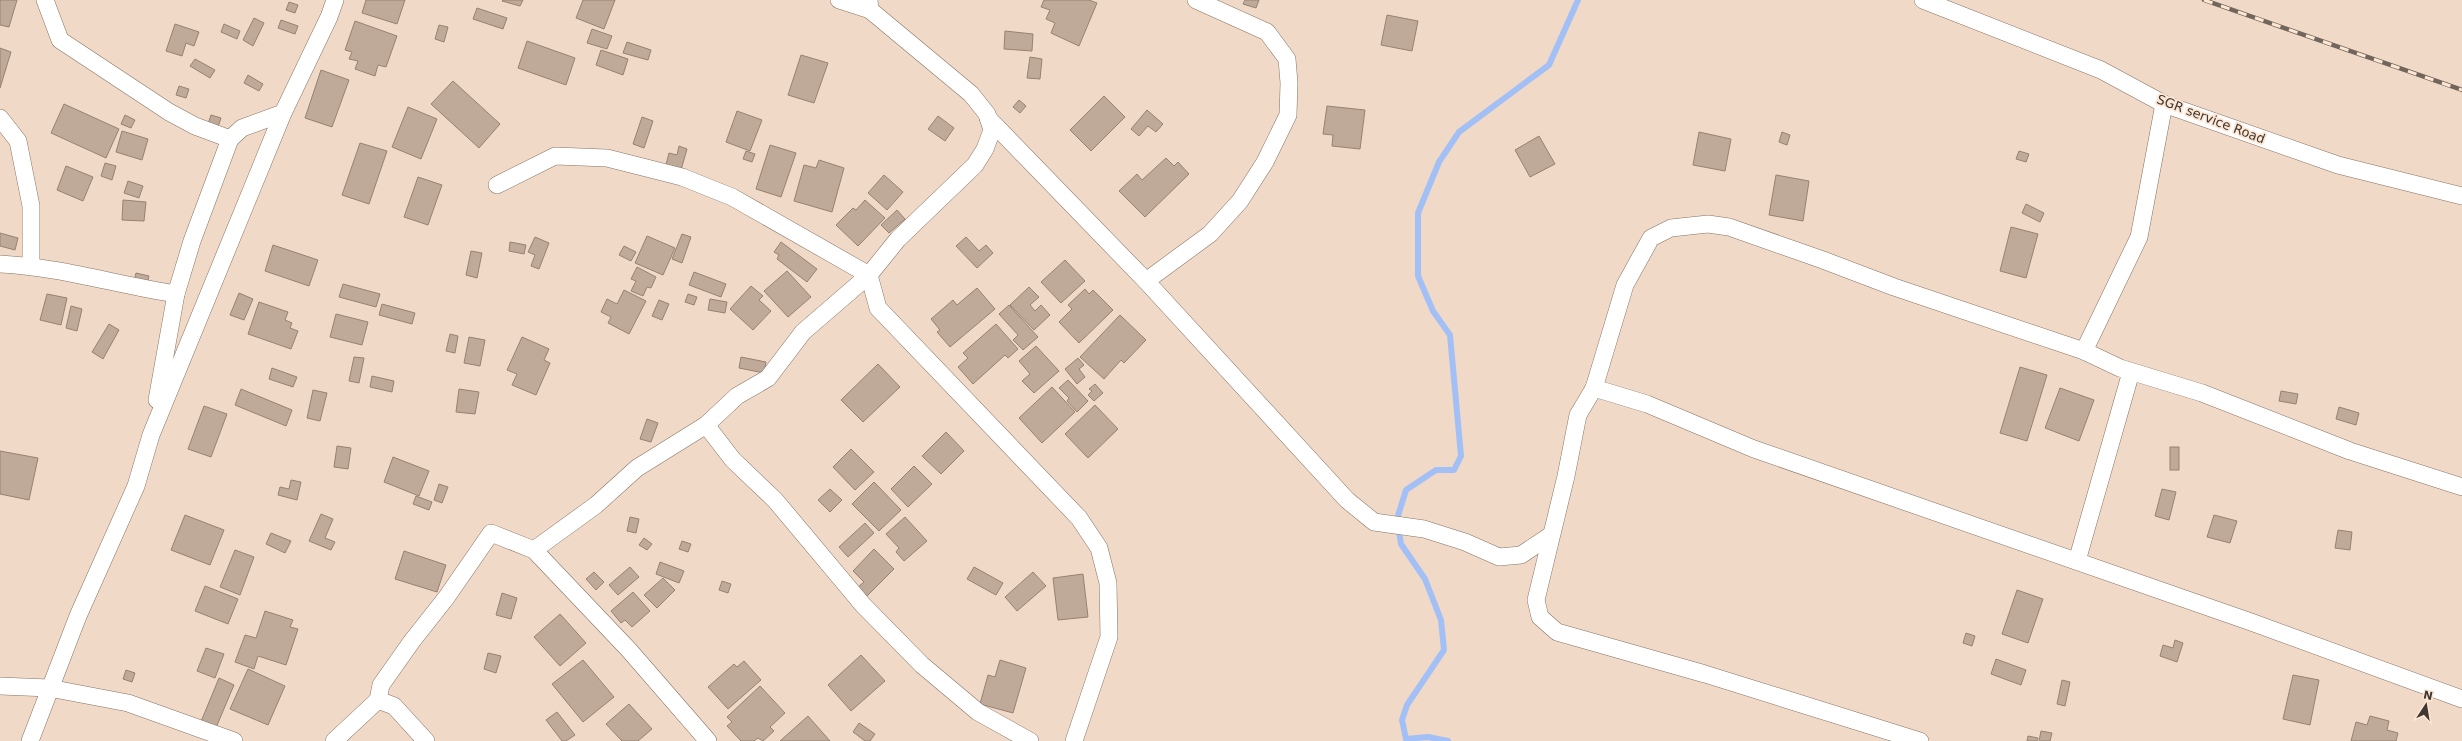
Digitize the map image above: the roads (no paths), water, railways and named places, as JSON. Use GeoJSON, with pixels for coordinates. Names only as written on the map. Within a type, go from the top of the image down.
{"type":"FeatureCollection","features":[{"type":"Feature","properties":{"kind":"street"},"geometry":{"type":"LineString","coordinates":[[45,0],[60,40],[169,112],[195,126],[230,139]]}},
{"type":"Feature","properties":{"kind":"street"},"geometry":{"type":"LineString","coordinates":[[30,741],[49,688],[136,486],[151,435],[283,113],[329,17],[335,0]]}},
{"type":"Feature","properties":{"kind":"street"},"geometry":{"type":"LineString","coordinates":[[839,0],[870,5],[971,94],[988,118],[1146,281],[1347,500],[1374,522],[1424,529],[1465,542],[1499,557],[1521,555],[1550,535]]}},
{"type":"Feature","properties":{"kind":"street"},"geometry":{"type":"LineString","coordinates":[[1146,281],[1210,234],[1240,201],[1265,162],[1288,114],[1289,83],[1287,59],[1268,32],[1196,0]]}},
{"type":"Feature","properties":{"kind":"street","name":"SGR service Road"},"geometry":{"type":"LineString","coordinates":[[1923,0],[2101,70],[2164,104],[2338,165],[2462,196]]}},
{"type":"Feature","properties":{"kind":"street"},"geometry":{"type":"LineString","coordinates":[[2084,351],[2139,237],[2164,104]]}},
{"type":"Feature","properties":{"kind":"street"},"geometry":{"type":"LineString","coordinates":[[151,435],[176,294],[192,241],[230,139],[242,128],[283,113]]}},
{"type":"Feature","properties":{"kind":"street"},"geometry":{"type":"LineString","coordinates":[[0,118],[18,141],[31,206],[31,266]]}},
{"type":"Feature","properties":{"kind":"street"},"geometry":{"type":"LineString","coordinates":[[534,550],[596,505],[636,468],[706,425],[737,396],[768,378],[803,332],[869,275],[898,239],[975,165],[986,149],[992,130],[988,118]]}},
{"type":"Feature","properties":{"kind":"street"},"geometry":{"type":"LineString","coordinates":[[497,185],[555,156],[607,158],[682,177],[732,197],[869,275],[878,308],[1074,512],[1099,548],[1108,583],[1109,637],[1074,741]]}},
{"type":"Feature","properties":{"kind":"street"},"geometry":{"type":"LineString","coordinates":[[1920,741],[1705,674],[1557,632],[1540,617],[1536,600],[1550,535],[1566,476],[1578,415],[1594,388],[1625,284],[1650,238],[1671,228],[1708,224],[1736,230],[1823,260],[1894,287],[2084,351],[2131,372],[2202,393],[2350,451],[2462,487]]}},
{"type":"Feature","properties":{"kind":"street"},"geometry":{"type":"LineString","coordinates":[[0,264],[31,266],[176,294]]}},
{"type":"Feature","properties":{"kind":"street"},"geometry":{"type":"LineString","coordinates":[[2077,561],[2131,372]]}},
{"type":"Feature","properties":{"kind":"street"},"geometry":{"type":"LineString","coordinates":[[1594,388],[1647,404],[1754,449],[2077,561],[2462,699]]}},
{"type":"Feature","properties":{"kind":"street"},"geometry":{"type":"LineString","coordinates":[[706,425],[733,460],[775,500],[863,605],[922,665],[978,712],[1030,741]]}},
{"type":"Feature","properties":{"kind":"street"},"geometry":{"type":"LineString","coordinates":[[334,741],[378,700],[381,685],[446,598],[491,533],[534,550],[629,650],[708,741]]}},
{"type":"Feature","properties":{"kind":"street"},"geometry":{"type":"LineString","coordinates":[[0,686],[49,688],[128,703],[234,741]]}},
{"type":"Feature","properties":{"kind":"street"},"geometry":{"type":"LineString","coordinates":[[378,700],[394,706],[426,741]]}},
{"type":"Feature","properties":{"kind":"waterway"},"geometry":{"type":"LineString","coordinates":[[1448,741],[1428,737],[1406,739],[1402,720],[1407,705],[1444,650],[1441,620],[1425,579],[1401,544],[1397,519],[1406,490],[1436,470],[1454,470],[1461,456],[1450,335],[1433,311],[1418,276],[1418,213],[1439,162],[1459,132],[1549,65],[1578,0]]}},
{"type":"Feature","properties":{"kind":"railway"},"geometry":{"type":"LineString","coordinates":[[2204,0],[2462,90]]}}]}
